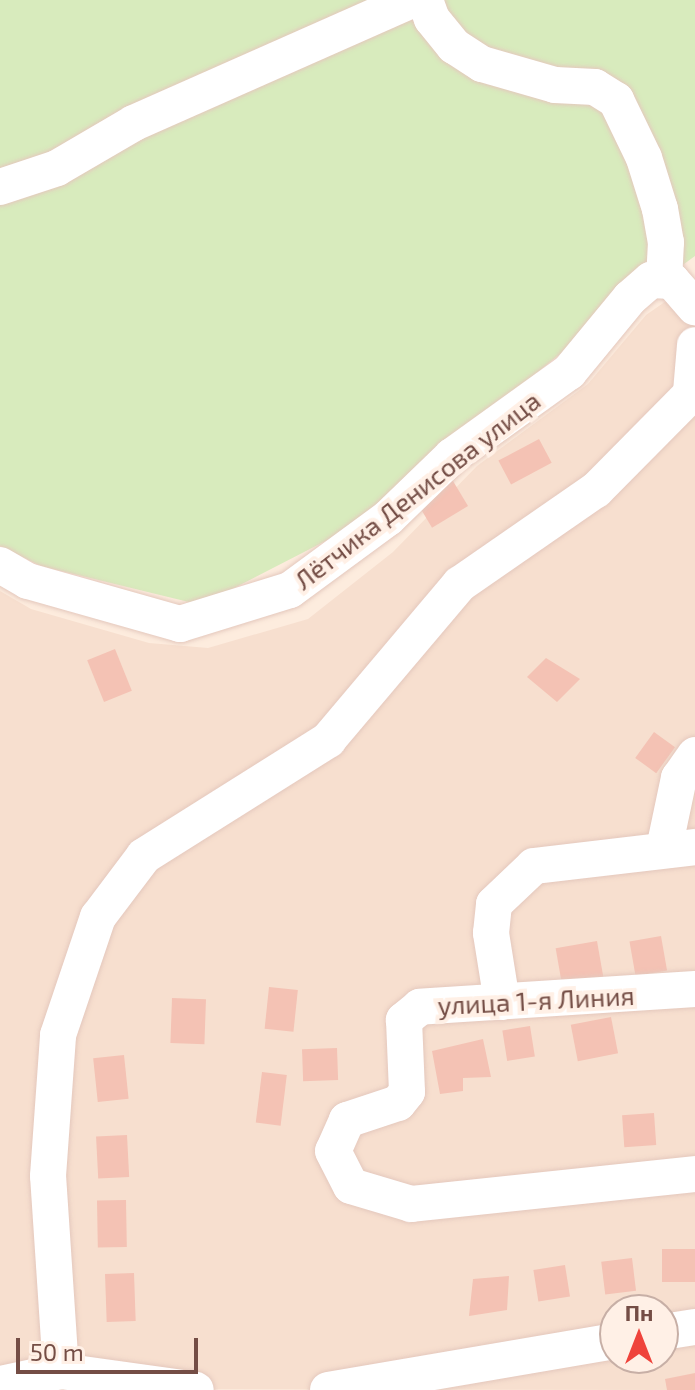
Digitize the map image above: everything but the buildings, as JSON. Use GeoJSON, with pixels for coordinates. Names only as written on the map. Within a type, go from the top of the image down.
{"type":"FeatureCollection","features":[{"type":"Feature","properties":{"kind":"street"},"geometry":{"type":"LineString","coordinates":[[0,187],[57,168],[134,123],[411,0]]}},
{"type":"Feature","properties":{"kind":"street"},"geometry":{"type":"LineString","coordinates":[[425,0],[432,19],[454,46],[482,64],[555,85],[595,87],[616,100],[644,158],[660,209],[666,242],[664,280],[672,281],[695,307]]}},
{"type":"Feature","properties":{"kind":"street","name":"Лётчика Денисова улица"},"geometry":{"type":"LineString","coordinates":[[0,565],[28,581],[180,624],[290,590],[388,518],[452,456],[569,372],[630,298],[651,280],[664,280]]}},
{"type":"Feature","properties":{"kind":"street"},"geometry":{"type":"LineString","coordinates":[[61,1371],[48,1176],[58,1035],[98,917],[144,856],[328,740],[460,584],[596,490],[693,391],[695,345]]}},
{"type":"Feature","properties":{"kind":"street"},"geometry":{"type":"LineString","coordinates":[[502,1002],[491,933],[494,904],[534,866],[680,848],[679,778],[695,755]]}},
{"type":"Feature","properties":{"kind":"street","name":"улица 1-я Линия"},"geometry":{"type":"LineString","coordinates":[[695,989],[420,1007],[404,1020],[407,1092],[398,1103],[347,1120],[333,1151],[351,1186],[411,1204],[695,1174]]}},
{"type":"Feature","properties":{"kind":"street"},"geometry":{"type":"LineString","coordinates":[[328,1390],[599,1344]]}},
{"type":"Feature","properties":{"kind":"street"},"geometry":{"type":"LineString","coordinates":[[0,1384],[61,1371],[196,1390]]}},
{"type":"Feature","properties":{"kind":"shaded area"},"geometry":{"type":"Polygon","coordinates":[[[695,281],[695,1390],[0,1389],[0,591],[31,609],[149,643],[208,648],[308,619],[393,552],[477,466],[588,384],[646,315],[695,281]]]}},
{"type":"Feature","properties":{"kind":"green space"},"geometry":{"type":"Polygon","coordinates":[[[0,0],[695,0],[695,256],[556,357],[343,532],[201,605],[41,566],[0,546],[0,0]]]}}]}
